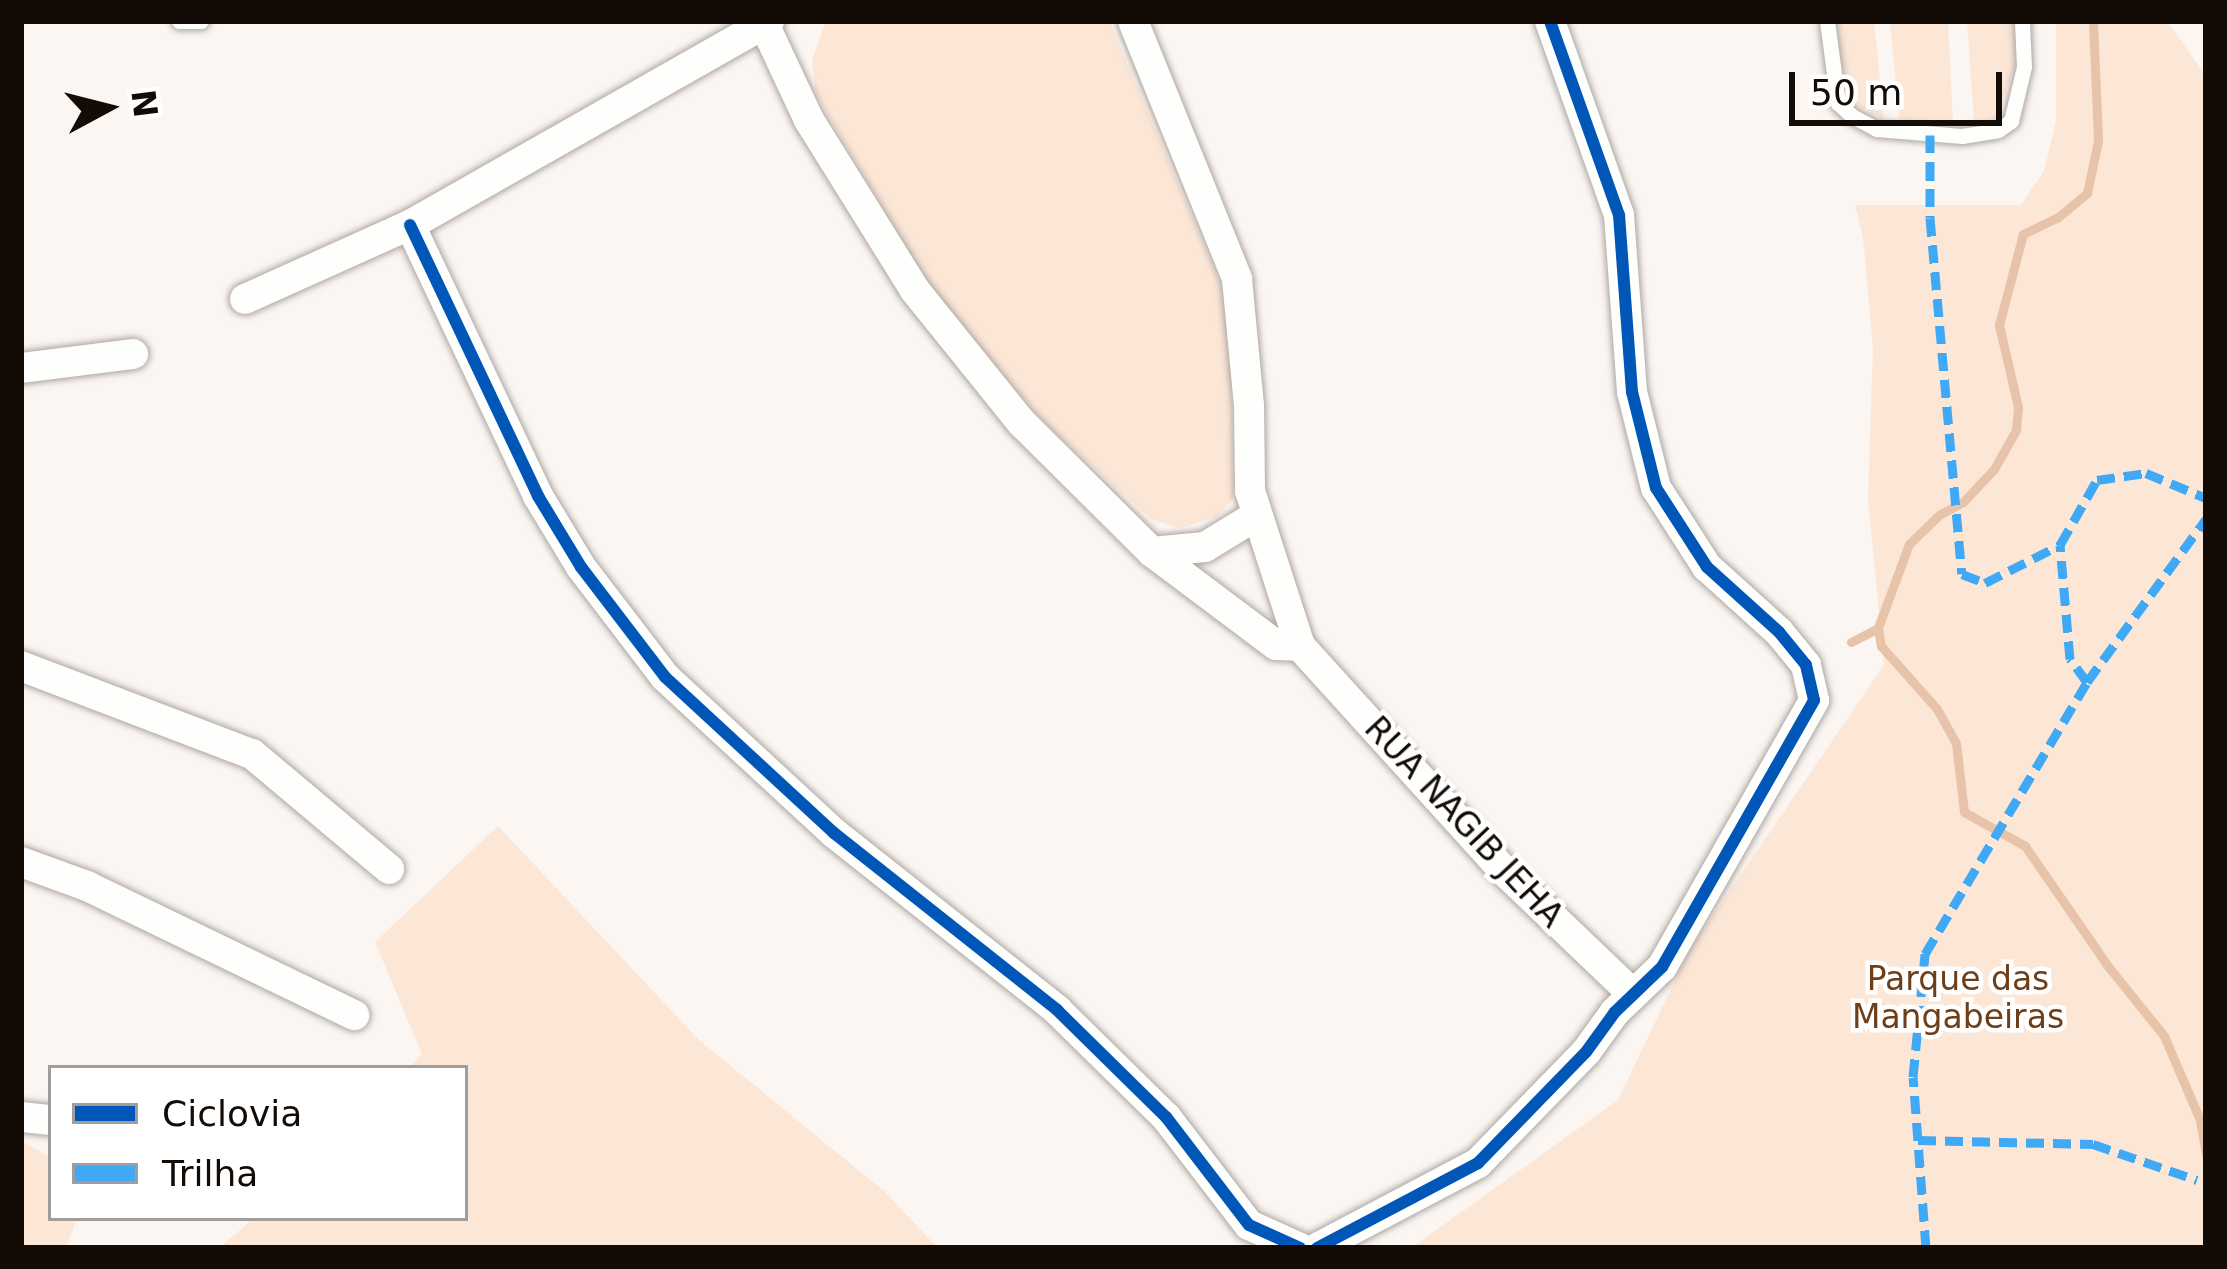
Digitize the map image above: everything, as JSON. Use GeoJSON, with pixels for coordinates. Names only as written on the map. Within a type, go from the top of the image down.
{"type":"FeatureCollection","features":[{"type":"Feature","properties":{"kind":"street","name":"RUA NAGIB JEHA"},"geometry":{"type":"LineString","coordinates":[[1133,21],[1237,279],[1254,517],[1300,646],[1502,869],[1633,994]]}},
{"type":"Feature","properties":{"kind":"street"},"geometry":{"type":"LineString","coordinates":[[1317,1248],[1478,1163],[1586,1052],[1633,994],[1662,967],[1814,700],[1806,665],[1779,632],[1707,567],[1656,488],[1631,392],[1619,215],[1550,21]]}},
{"type":"Feature","properties":{"kind":"street","name":"RUA NAGIB JEHA"},"geometry":{"type":"LineString","coordinates":[[767,22],[809,120],[914,289],[1021,422],[1152,552],[1276,645],[1300,646]]}},
{"type":"Feature","properties":{"kind":"street"},"geometry":{"type":"LineString","coordinates":[[244,299],[410,225],[767,22]]}},
{"type":"Feature","properties":{"kind":"street"},"geometry":{"type":"LineString","coordinates":[[410,225],[538,496],[581,568],[665,677],[834,833],[1057,1010],[1166,1117],[1249,1225],[1300,1248]]}},
{"type":"Feature","properties":{"kind":"street"},"geometry":{"type":"LineString","coordinates":[[21,368],[133,354]]}},
{"type":"Feature","properties":{"kind":"street"},"geometry":{"type":"LineString","coordinates":[[1152,552],[1205,547],[1254,517]]}},
{"type":"Feature","properties":{"kind":"street"},"geometry":{"type":"LineString","coordinates":[[21,666],[252,754],[389,868]]}},
{"type":"Feature","properties":{"kind":"street"},"geometry":{"type":"LineString","coordinates":[[21,862],[87,886],[354,1015]]}},
{"type":"Feature","properties":{"kind":"lane"},"geometry":{"type":"LineString","coordinates":[[179,21],[201,21]]}},
{"type":"Feature","properties":{"kind":"lane"},"geometry":{"type":"LineString","coordinates":[[1827,21],[1838,104],[1852,116],[1876,129],[1962,136],[1998,130],[2011,121],[2024,67],[2022,21]]}},
{"type":"Feature","properties":{"kind":"green space"},"geometry":{"type":"Polygon","coordinates":[[[826,21],[1109,21],[1221,285],[1231,348],[1233,499],[1216,517],[1179,528],[1151,519],[1044,422],[960,325],[922,273],[816,94],[812,60],[826,21]]]}},
{"type":"Feature","properties":{"kind":"green space"},"geometry":{"type":"Polygon","coordinates":[[[1836,21],[1874,21],[1884,119],[1846,100],[1836,21]]]}},
{"type":"Feature","properties":{"kind":"green space"},"geometry":{"type":"Polygon","coordinates":[[[1890,21],[1948,21],[1953,125],[1899,119],[1890,21]]]}},
{"type":"Feature","properties":{"kind":"green space"},"geometry":{"type":"Polygon","coordinates":[[[1967,21],[2014,21],[2016,64],[1995,119],[1974,122],[1967,21]]]}},
{"type":"Feature","properties":{"kind":"green space","name":"Parque das Mangabeiras"},"geometry":{"type":"Polygon","coordinates":[[[2056,21],[2167,21],[2206,76],[2206,1248],[1411,1248],[1618,1100],[1690,949],[1884,665],[1868,498],[1873,348],[1863,237],[1855,205],[2021,205],[2044,171],[2056,121],[2056,21]]]}},
{"type":"Feature","properties":{"kind":"green space"},"geometry":{"type":"Polygon","coordinates":[[[498,826],[699,1040],[884,1191],[938,1248],[219,1248],[250,1221],[468,1221],[468,1065],[411,1065],[422,1054],[375,942],[498,826]]]}},
{"type":"Feature","properties":{"kind":"green space"},"geometry":{"type":"Polygon","coordinates":[[[21,1140],[48,1156],[48,1221],[76,1221],[66,1248],[21,1248],[21,1140]]]}},
{"type":"Feature","properties":{"kind":"waterway"},"geometry":{"type":"LineString","coordinates":[[2093,21],[2098,141],[2087,193],[2058,217],[2023,234],[1999,325],[2018,407],[2016,430],[1994,469],[1963,502],[1940,514],[1909,544],[1878,628],[1881,646],[1937,709],[1956,743],[1964,812],[2025,846],[2107,965],[2164,1036],[2200,1120],[2206,1154]]}},
{"type":"Feature","properties":{"kind":"waterway"},"geometry":{"type":"LineString","coordinates":[[1851,642],[1878,628]]}},
{"type":"Feature","properties":{"kind":"marked path"},"geometry":{"type":"LineString","coordinates":[[1930,135],[1930,218],[1962,574],[1985,583],[2060,545]]}},
{"type":"Feature","properties":{"kind":"marked path"},"geometry":{"type":"LineString","coordinates":[[2087,682],[2070,659],[2060,545],[2097,480],[2146,473],[2206,498]]}},
{"type":"Feature","properties":{"kind":"marked path"},"geometry":{"type":"LineString","coordinates":[[1926,1248],[1913,1077],[1925,954],[2087,682],[2206,519]]}},
{"type":"Feature","properties":{"kind":"marked path"},"geometry":{"type":"LineString","coordinates":[[1918,1140],[2093,1144],[2197,1180]]}},
{"type":"Feature","properties":{"kind":"cycle path"},"geometry":{"type":"LineString","coordinates":[[1317,1248],[1478,1163],[1586,1052],[1615,1012],[1662,967],[1814,700],[1806,665],[1779,632],[1707,567],[1656,488],[1632,392],[1619,215],[1550,21]]}},
{"type":"Feature","properties":{"kind":"cycle path"},"geometry":{"type":"LineString","coordinates":[[410,225],[538,496],[581,567],[665,677],[834,833],[1057,1010],[1166,1117],[1249,1225],[1300,1248]]}}]}
